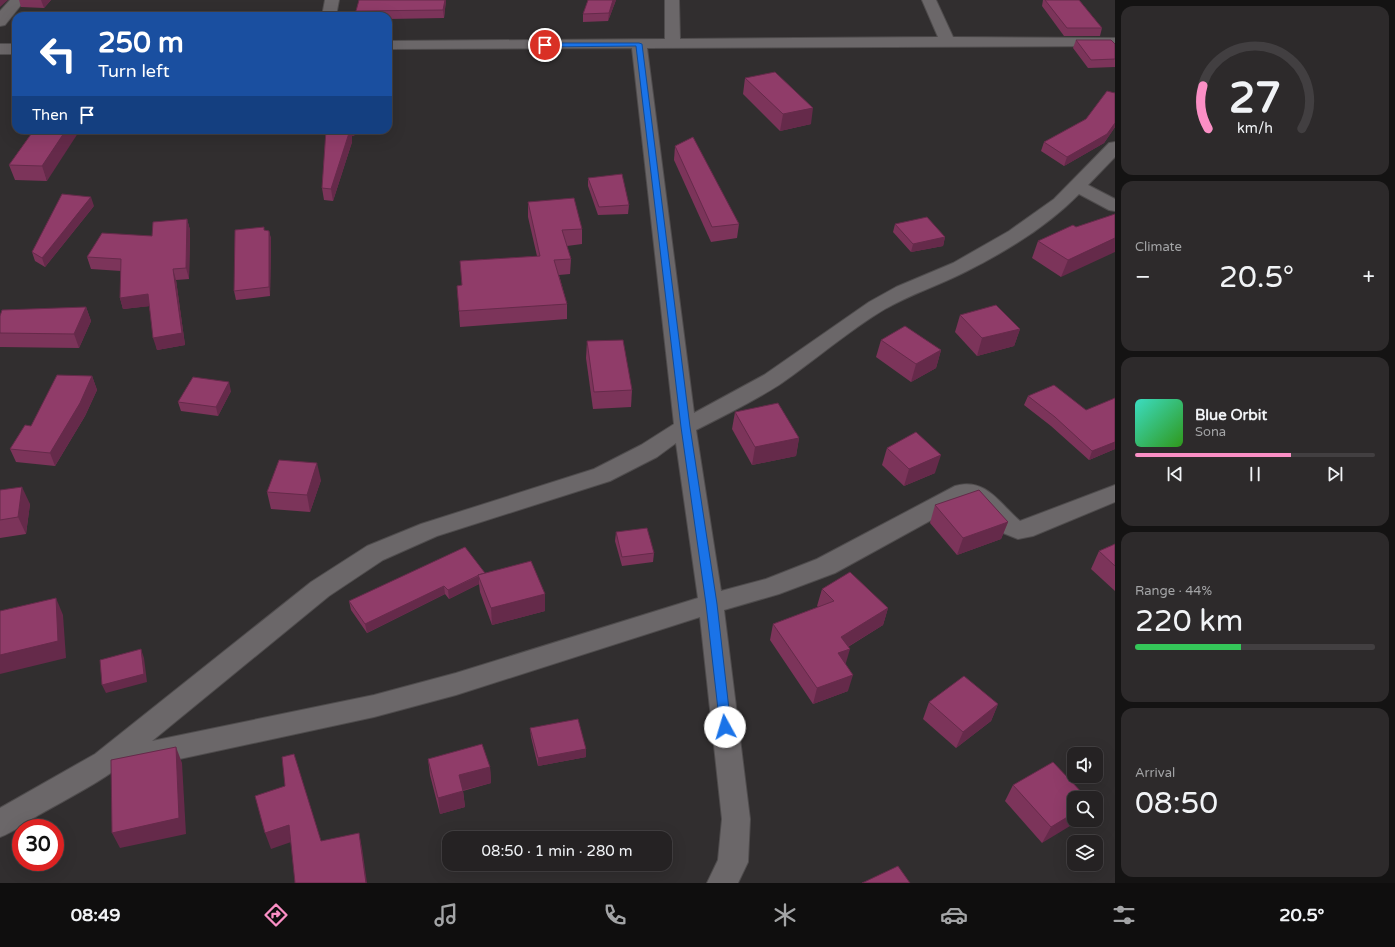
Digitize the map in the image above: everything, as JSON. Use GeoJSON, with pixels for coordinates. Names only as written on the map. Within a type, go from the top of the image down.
{"type":"FeatureCollection","features":[{"type":"Feature","properties":{"kind":"street"},"geometry":{"type":"LineString","coordinates":[[0,22],[18,0]]}},
{"type":"Feature","properties":{"kind":"street"},"geometry":{"type":"LineString","coordinates":[[330,12],[332,0]]}},
{"type":"Feature","properties":{"kind":"street"},"geometry":{"type":"LineString","coordinates":[[672,0],[673,44]]}},
{"type":"Feature","properties":{"kind":"street"},"geometry":{"type":"LineString","coordinates":[[929,0],[947,40]]}},
{"type":"Feature","properties":{"kind":"street"},"geometry":{"type":"LineString","coordinates":[[392,45],[673,44],[947,40],[1115,42]]}},
{"type":"Feature","properties":{"kind":"street"},"geometry":{"type":"LineString","coordinates":[[639,44],[685,427],[711,604],[736,819],[733,862],[722,883]]}},
{"type":"Feature","properties":{"kind":"street"},"geometry":{"type":"LineString","coordinates":[[0,824],[24,808],[105,764],[320,589],[375,554],[429,530],[602,475],[649,451],[685,427],[739,399],[771,380],[876,306],[903,291],[960,267],[1015,235],[1060,203],[1115,147]]}},
{"type":"Feature","properties":{"kind":"street"},"geometry":{"type":"LineString","coordinates":[[1077,186],[1115,206]]}},
{"type":"Feature","properties":{"kind":"street"},"geometry":{"type":"LineString","coordinates":[[105,764],[374,706],[456,684],[770,587],[826,566],[963,492],[968,491],[978,495],[1011,527],[1018,530],[1025,530],[1115,493]]}},
{"type":"Feature","properties":{"kind":"building"},"geometry":{"type":"Polygon","coordinates":[[[359,0],[445,0],[443,10],[356,11],[359,0]]]}},
{"type":"Feature","properties":{"kind":"building"},"geometry":{"type":"Polygon","coordinates":[[[588,0],[613,0],[609,13],[583,14],[588,0]]]}},
{"type":"Feature","properties":{"kind":"building"},"geometry":{"type":"Polygon","coordinates":[[[1045,0],[1079,0],[1102,28],[1067,28],[1045,0]]]}},
{"type":"Feature","properties":{"kind":"building"},"geometry":{"type":"Polygon","coordinates":[[[1076,40],[1111,40],[1115,44],[1115,59],[1091,60],[1076,40]]]}},
{"type":"Feature","properties":{"kind":"building"},"geometry":{"type":"Polygon","coordinates":[[[775,72],[813,108],[783,114],[745,78],[775,72]]]}},
{"type":"Feature","properties":{"kind":"building"},"geometry":{"type":"Polygon","coordinates":[[[1107,91],[1115,93],[1115,123],[1107,134],[1067,157],[1044,142],[1086,119],[1107,91]]]}},
{"type":"Feature","properties":{"kind":"building"},"geometry":{"type":"Polygon","coordinates":[[[31,134],[63,134],[42,166],[9,165],[31,134]]]}},
{"type":"Feature","properties":{"kind":"building"},"geometry":{"type":"Polygon","coordinates":[[[326,134],[349,134],[331,189],[322,188],[326,134]]]}},
{"type":"Feature","properties":{"kind":"building"},"geometry":{"type":"Polygon","coordinates":[[[693,137],[739,224],[712,227],[675,146],[693,137]]]}},
{"type":"Feature","properties":{"kind":"building"},"geometry":{"type":"Polygon","coordinates":[[[622,174],[629,205],[599,207],[588,178],[622,174]]]}},
{"type":"Feature","properties":{"kind":"building"},"geometry":{"type":"Polygon","coordinates":[[[62,194],[91,197],[42,258],[32,252],[62,194]]]}},
{"type":"Feature","properties":{"kind":"building"},"geometry":{"type":"Polygon","coordinates":[[[574,198],[582,229],[562,230],[571,259],[554,260],[567,304],[459,311],[457,286],[462,285],[460,261],[540,256],[528,202],[574,198]]]}},
{"type":"Feature","properties":{"kind":"building"},"geometry":{"type":"Polygon","coordinates":[[[1115,214],[1115,238],[1068,260],[1038,241],[1073,225],[1076,227],[1115,214]]]}},
{"type":"Feature","properties":{"kind":"building"},"geometry":{"type":"Polygon","coordinates":[[[927,217],[945,237],[913,244],[895,224],[927,217]]]}},
{"type":"Feature","properties":{"kind":"building"},"geometry":{"type":"Polygon","coordinates":[[[187,219],[186,268],[173,269],[182,333],[153,338],[148,294],[120,298],[121,259],[87,257],[102,233],[152,236],[153,222],[187,219]]]}},
{"type":"Feature","properties":{"kind":"building"},"geometry":{"type":"Polygon","coordinates":[[[264,227],[264,230],[269,231],[269,287],[234,291],[235,230],[264,227]]]}},
{"type":"Feature","properties":{"kind":"building"},"geometry":{"type":"Polygon","coordinates":[[[996,305],[1020,329],[982,338],[960,315],[996,305]]]}},
{"type":"Feature","properties":{"kind":"building"},"geometry":{"type":"Polygon","coordinates":[[[86,307],[74,334],[0,333],[0,316],[2,310],[86,307]]]}},
{"type":"Feature","properties":{"kind":"building"},"geometry":{"type":"Polygon","coordinates":[[[905,326],[941,350],[916,364],[881,340],[905,326]]]}},
{"type":"Feature","properties":{"kind":"building"},"geometry":{"type":"Polygon","coordinates":[[[623,340],[632,390],[594,392],[587,341],[623,340]]]}},
{"type":"Feature","properties":{"kind":"building"},"geometry":{"type":"Polygon","coordinates":[[[57,375],[92,376],[80,403],[50,453],[10,449],[25,425],[31,426],[57,375]]]}},
{"type":"Feature","properties":{"kind":"building"},"geometry":{"type":"Polygon","coordinates":[[[193,377],[229,382],[216,407],[178,402],[193,377]]]}},
{"type":"Feature","properties":{"kind":"building"},"geometry":{"type":"Polygon","coordinates":[[[1054,385],[1086,410],[1115,398],[1115,442],[1092,451],[1055,417],[1028,396],[1054,385]]]}},
{"type":"Feature","properties":{"kind":"building"},"geometry":{"type":"Polygon","coordinates":[[[778,403],[799,438],[755,447],[735,412],[778,403]]]}},
{"type":"Feature","properties":{"kind":"building"},"geometry":{"type":"Polygon","coordinates":[[[916,432],[941,455],[909,469],[887,448],[916,432]]]}},
{"type":"Feature","properties":{"kind":"building"},"geometry":{"type":"Polygon","coordinates":[[[279,460],[317,463],[307,495],[267,492],[279,460]]]}},
{"type":"Feature","properties":{"kind":"building"},"geometry":{"type":"Polygon","coordinates":[[[22,487],[18,517],[0,520],[0,490],[22,487]]]}},
{"type":"Feature","properties":{"kind":"building"},"geometry":{"type":"Polygon","coordinates":[[[979,490],[1008,522],[963,538],[935,505],[979,490]]]}},
{"type":"Feature","properties":{"kind":"building"},"geometry":{"type":"Polygon","coordinates":[[[647,528],[654,553],[622,557],[616,532],[647,528]]]}},
{"type":"Feature","properties":{"kind":"building"},"geometry":{"type":"Polygon","coordinates":[[[1115,544],[1115,566],[1099,551],[1115,544]]]}},
{"type":"Feature","properties":{"kind":"building"},"geometry":{"type":"Polygon","coordinates":[[[465,547],[485,573],[448,590],[444,586],[365,624],[349,601],[465,547]]]}},
{"type":"Feature","properties":{"kind":"building"},"geometry":{"type":"Polygon","coordinates":[[[531,561],[545,594],[491,608],[478,575],[531,561]]]}},
{"type":"Feature","properties":{"kind":"building"},"geometry":{"type":"Polygon","coordinates":[[[850,572],[888,608],[841,637],[850,649],[838,653],[853,675],[817,688],[773,624],[834,601],[822,589],[850,572]]]}},
{"type":"Feature","properties":{"kind":"building"},"geometry":{"type":"Polygon","coordinates":[[[56,598],[58,641],[0,655],[0,611],[56,598]]]}},
{"type":"Feature","properties":{"kind":"building"},"geometry":{"type":"Polygon","coordinates":[[[141,649],[144,674],[102,685],[100,660],[141,649]]]}},
{"type":"Feature","properties":{"kind":"building"},"geometry":{"type":"Polygon","coordinates":[[[964,676],[998,704],[963,732],[929,702],[964,676]]]}},
{"type":"Feature","properties":{"kind":"building"},"geometry":{"type":"Polygon","coordinates":[[[578,719],[586,749],[538,758],[530,728],[578,719]]]}},
{"type":"Feature","properties":{"kind":"building"},"geometry":{"type":"Polygon","coordinates":[[[482,744],[490,767],[459,775],[463,791],[438,798],[428,759],[482,744]]]}},
{"type":"Feature","properties":{"kind":"building"},"geometry":{"type":"Polygon","coordinates":[[[176,747],[179,818],[112,833],[111,760],[176,747]]]}},
{"type":"Feature","properties":{"kind":"building"},"geometry":{"type":"Polygon","coordinates":[[[294,754],[321,841],[359,833],[366,883],[295,883],[289,825],[265,833],[255,796],[285,786],[282,757],[294,754]]]}},
{"type":"Feature","properties":{"kind":"building"},"geometry":{"type":"Polygon","coordinates":[[[1053,762],[1067,777],[1067,783],[1073,783],[1080,791],[1067,791],[1067,817],[1051,827],[1013,785],[1053,762]]]}},
{"type":"Feature","properties":{"kind":"building"},"geometry":{"type":"Polygon","coordinates":[[[898,866],[910,883],[862,883],[898,866]]]}},
{"type":"Feature","properties":{"kind":"route"},"geometry":{"type":"LineString","coordinates":[[545,45],[639,44],[685,427],[711,604],[725,727]]}}]}
